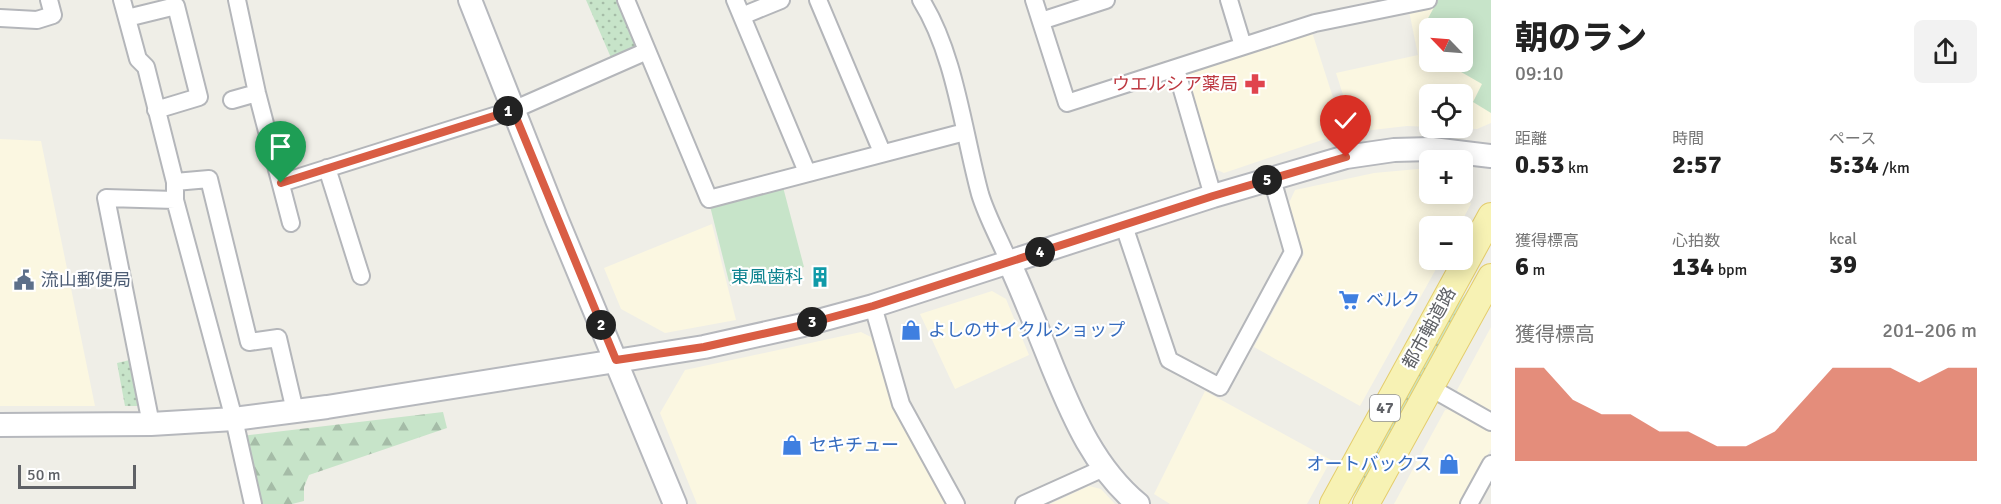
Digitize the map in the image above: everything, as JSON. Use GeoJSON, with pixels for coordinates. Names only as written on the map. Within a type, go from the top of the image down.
{"type":"FeatureCollection","features":[{"type":"Feature","properties":{"kind":"main road","name":"都市軸道路"},"geometry":{"type":"LineString","coordinates":[[1333,504],[1491,216]]}},
{"type":"Feature","properties":{"kind":"main road","name":"都市軸道路"},"geometry":{"type":"LineString","coordinates":[[1366,504],[1491,277]]}},
{"type":"Feature","properties":{"kind":"street"},"geometry":{"type":"LineString","coordinates":[[0,18],[37,20],[52,15],[49,0]]}},
{"type":"Feature","properties":{"kind":"street"},"geometry":{"type":"LineString","coordinates":[[122,0],[138,59],[146,67],[175,182],[175,200],[234,418],[253,504]]}},
{"type":"Feature","properties":{"kind":"street"},"geometry":{"type":"LineString","coordinates":[[237,0],[257,93],[291,223]]}},
{"type":"Feature","properties":{"kind":"street"},"geometry":{"type":"LineString","coordinates":[[470,0],[675,504]]}},
{"type":"Feature","properties":{"kind":"street"},"geometry":{"type":"LineString","coordinates":[[626,0],[710,199],[964,132]]}},
{"type":"Feature","properties":{"kind":"street"},"geometry":{"type":"LineString","coordinates":[[781,0],[739,8],[807,172]]}},
{"type":"Feature","properties":{"kind":"street"},"geometry":{"type":"LineString","coordinates":[[818,0],[882,152]]}},
{"type":"Feature","properties":{"kind":"street"},"geometry":{"type":"LineString","coordinates":[[921,0],[931,16],[946,55],[981,197],[1077,425],[1115,483],[1138,504]]}},
{"type":"Feature","properties":{"kind":"street"},"geometry":{"type":"LineString","coordinates":[[1034,0],[1067,102],[1314,23],[1428,0]]}},
{"type":"Feature","properties":{"kind":"street"},"geometry":{"type":"LineString","coordinates":[[1041,21],[1106,0]]}},
{"type":"Feature","properties":{"kind":"street"},"geometry":{"type":"LineString","coordinates":[[1229,0],[1243,46]]}},
{"type":"Feature","properties":{"kind":"street"},"geometry":{"type":"LineString","coordinates":[[127,18],[176,6],[199,97],[156,110]]}},
{"type":"Feature","properties":{"kind":"street"},"geometry":{"type":"LineString","coordinates":[[281,183],[513,110],[647,51]]}},
{"type":"Feature","properties":{"kind":"street"},"geometry":{"type":"LineString","coordinates":[[1176,69],[1213,196]]}},
{"type":"Feature","properties":{"kind":"street"},"geometry":{"type":"LineString","coordinates":[[232,100],[257,93]]}},
{"type":"Feature","properties":{"kind":"street"},"geometry":{"type":"LineString","coordinates":[[0,425],[151,424],[234,418],[295,411],[704,347],[803,325],[873,306],[1213,196],[1346,157],[1394,150],[1432,149],[1491,156]]}},
{"type":"Feature","properties":{"kind":"street"},"geometry":{"type":"LineString","coordinates":[[327,168],[361,276]]}},
{"type":"Feature","properties":{"kind":"street"},"geometry":{"type":"LineString","coordinates":[[1124,226],[1169,360],[1220,387],[1293,252],[1272,179]]}},
{"type":"Feature","properties":{"kind":"street"},"geometry":{"type":"LineString","coordinates":[[175,182],[210,180],[249,342],[278,338],[295,411]]}},
{"type":"Feature","properties":{"kind":"street"},"geometry":{"type":"LineString","coordinates":[[151,424],[106,198],[175,200]]}},
{"type":"Feature","properties":{"kind":"street"},"geometry":{"type":"LineString","coordinates":[[873,306],[901,404],[956,504]]}},
{"type":"Feature","properties":{"kind":"street"},"geometry":{"type":"LineString","coordinates":[[1431,388],[1491,422]]}},
{"type":"Feature","properties":{"kind":"street"},"geometry":{"type":"LineString","coordinates":[[1469,504],[1491,464]]}},
{"type":"Feature","properties":{"kind":"street"},"geometry":{"type":"LineString","coordinates":[[1024,504],[1104,468]]}},
{"type":"Feature","properties":{"kind":"shaded area"},"geometry":{"type":"Polygon","coordinates":[[[1437,0],[1491,0],[1491,123],[1473,129],[1473,84],[1419,84],[1419,127],[1355,132],[1336,73],[1418,55],[1409,11],[1433,7],[1437,0]]]}},
{"type":"Feature","properties":{"kind":"shaded area"},"geometry":{"type":"Polygon","coordinates":[[[1312,32],[1345,135],[1325,139],[1224,173],[1213,168],[1185,78],[1187,71],[1312,32]]]}},
{"type":"Feature","properties":{"kind":"shaded area"},"geometry":{"type":"Polygon","coordinates":[[[0,139],[41,141],[95,406],[0,406],[0,139]]]}},
{"type":"Feature","properties":{"kind":"shaded area","name":"ベルク"},"geometry":{"type":"Polygon","coordinates":[[[1419,169],[1419,204],[1471,204],[1464,216],[1419,216],[1419,270],[1435,270],[1360,406],[1254,347],[1304,254],[1289,203],[1295,190],[1374,173],[1419,169]]]}},
{"type":"Feature","properties":{"kind":"shaded area"},"geometry":{"type":"Polygon","coordinates":[[[712,224],[736,320],[665,333],[621,309],[604,268],[712,224]]]}},
{"type":"Feature","properties":{"kind":"shaded area"},"geometry":{"type":"Polygon","coordinates":[[[992,291],[1006,299],[1029,355],[955,389],[920,314],[992,291]]]}},
{"type":"Feature","properties":{"kind":"shaded area"},"geometry":{"type":"Polygon","coordinates":[[[1491,327],[1491,414],[1459,395],[1457,390],[1491,327]]]}},
{"type":"Feature","properties":{"kind":"shaded area"},"geometry":{"type":"Polygon","coordinates":[[[861,332],[871,337],[890,399],[946,504],[697,504],[660,413],[685,370],[861,332]]]}},
{"type":"Feature","properties":{"kind":"shaded area"},"geometry":{"type":"Polygon","coordinates":[[[1205,391],[1331,460],[1307,504],[1170,504],[1154,494],[1205,391]]]}},
{"type":"Feature","properties":{"kind":"shaded area","name":"オートバックス"},"geometry":{"type":"Polygon","coordinates":[[[1451,409],[1491,430],[1491,449],[1461,504],[1394,504],[1445,410],[1451,409]]]}},
{"type":"Feature","properties":{"kind":"shaded area"},"geometry":{"type":"Polygon","coordinates":[[[1089,486],[1101,489],[1115,504],[1050,504],[1089,486]]]}},
{"type":"Feature","properties":{"kind":"green space"},"geometry":{"type":"Polygon","coordinates":[[[586,0],[618,0],[636,43],[633,51],[612,60],[586,0]]]}},
{"type":"Feature","properties":{"kind":"green space"},"geometry":{"type":"Polygon","coordinates":[[[1438,0],[1491,0],[1491,113],[1473,102],[1482,84],[1461,72],[1473,72],[1473,18],[1428,18],[1438,0]]]}},
{"type":"Feature","properties":{"kind":"green space"},"geometry":{"type":"Polygon","coordinates":[[[783,187],[804,267],[730,286],[710,206],[783,187]]]}},
{"type":"Feature","properties":{"kind":"green space"},"geometry":{"type":"Polygon","coordinates":[[[1479,275],[1387,449],[1349,502],[1439,331],[1479,275]]]}},
{"type":"Feature","properties":{"kind":"green space"},"geometry":{"type":"Polygon","coordinates":[[[134,359],[143,406],[125,406],[117,363],[134,359]]]}},
{"type":"Feature","properties":{"kind":"green space"},"geometry":{"type":"Polygon","coordinates":[[[443,412],[447,428],[309,475],[304,487],[304,501],[292,504],[255,504],[241,436],[443,412]]]}},
{"type":"Feature","properties":{"kind":"place","name":"ウエルシア薬局"},"geometry":{"type":"Point","coordinates":[1255,84]}},
{"type":"Feature","properties":{"kind":"place","name":"東風歯科"},"geometry":{"type":"Point","coordinates":[820,277]}},
{"type":"Feature","properties":{"kind":"place","name":"流山郵便局"},"geometry":{"type":"Point","coordinates":[24,280]}},
{"type":"Feature","properties":{"kind":"place","name":"ベルク"},"geometry":{"type":"Point","coordinates":[1349,300]}},
{"type":"Feature","properties":{"kind":"place","name":"よしのサイクルショップ"},"geometry":{"type":"Point","coordinates":[911,330]}},
{"type":"Feature","properties":{"kind":"place","name":"セキチュー"},"geometry":{"type":"Point","coordinates":[792,445]}},
{"type":"Feature","properties":{"kind":"place","name":"オートバックス"},"geometry":{"type":"Point","coordinates":[1449,464]}},
{"type":"Feature","properties":{"kind":"route"},"geometry":{"type":"LineString","coordinates":[[281,183],[513,110],[616,360],[704,347],[803,325],[873,306],[1213,196],[1346,157]]}}]}
